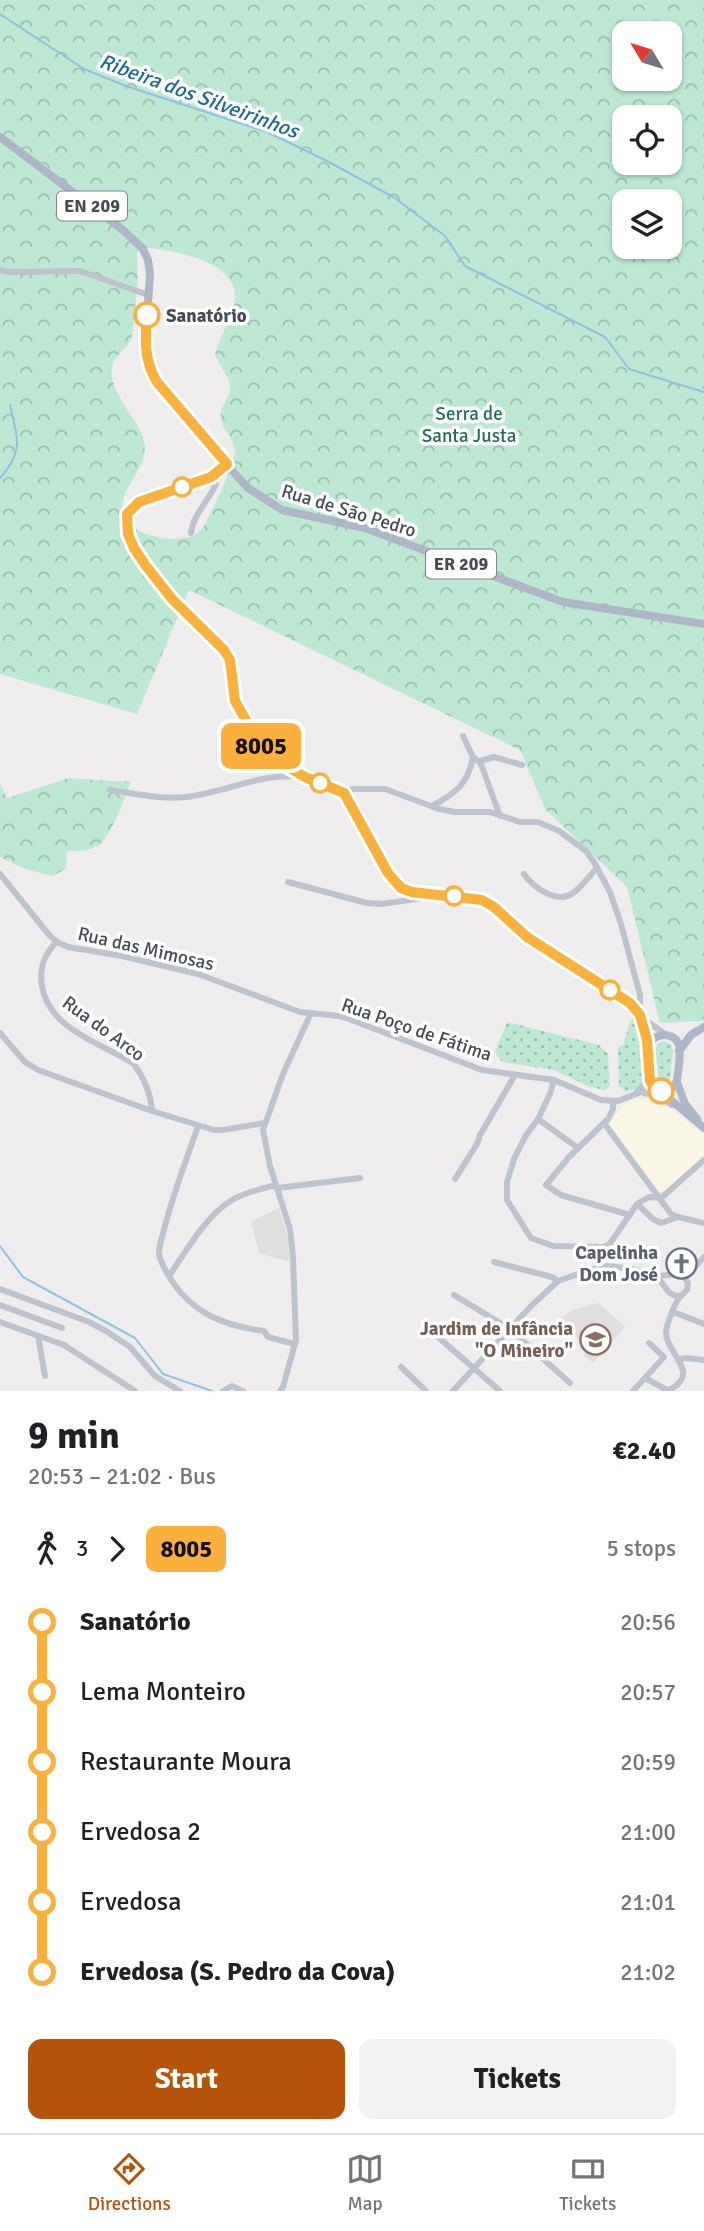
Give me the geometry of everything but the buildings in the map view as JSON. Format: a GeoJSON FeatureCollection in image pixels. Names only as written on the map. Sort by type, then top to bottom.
{"type":"FeatureCollection","features":[{"type":"Feature","properties":{"kind":"main road","name":"EN 209"},"geometry":{"type":"LineString","coordinates":[[0,137],[134,239],[148,260],[148,295]]}},
{"type":"Feature","properties":{"kind":"main road","name":"Rua de São Pedro"},"geometry":{"type":"LineString","coordinates":[[148,295],[145,347],[150,371],[248,488],[282,510],[365,528],[563,602],[704,624]]}},
{"type":"Feature","properties":{"kind":"main road"},"geometry":{"type":"LineString","coordinates":[[702,1029],[654,1038],[649,1049],[650,1081],[681,1111],[704,1127]]}},
{"type":"Feature","properties":{"kind":"main road"},"geometry":{"type":"LineString","coordinates":[[702,1029],[684,1043],[679,1051],[677,1082],[685,1104],[704,1127]]}},
{"type":"Feature","properties":{"kind":"main road"},"geometry":{"type":"LineString","coordinates":[[670,1036],[679,1051]]}},
{"type":"Feature","properties":{"kind":"main road"},"geometry":{"type":"LineString","coordinates":[[657,1089],[671,1090],[677,1082]]}},
{"type":"Feature","properties":{"kind":"street"},"geometry":{"type":"LineString","coordinates":[[0,270],[80,271],[148,295]]}},
{"type":"Feature","properties":{"kind":"street"},"geometry":{"type":"LineString","coordinates":[[229,467],[211,477],[139,502],[127,514],[128,534],[134,548],[166,592],[224,650],[230,660],[235,701],[259,743],[279,762],[305,777],[344,793],[388,873],[401,888],[412,892],[482,900],[494,907],[527,937],[630,1003],[640,1015],[670,1036]]}},
{"type":"Feature","properties":{"kind":"street"},"geometry":{"type":"LineString","coordinates":[[191,533],[192,525],[216,484],[211,477]]}},
{"type":"Feature","properties":{"kind":"street"},"geometry":{"type":"LineString","coordinates":[[463,736],[473,757],[480,761],[500,816]]}},
{"type":"Feature","properties":{"kind":"street"},"geometry":{"type":"LineString","coordinates":[[432,806],[458,790],[468,778],[473,757]]}},
{"type":"Feature","properties":{"kind":"street"},"geometry":{"type":"LineString","coordinates":[[480,761],[494,757],[522,765]]}},
{"type":"Feature","properties":{"kind":"street"},"geometry":{"type":"LineString","coordinates":[[110,790],[179,797],[232,788],[268,776],[305,777]]}},
{"type":"Feature","properties":{"kind":"street"},"geometry":{"type":"LineString","coordinates":[[468,778],[477,776],[486,780]]}},
{"type":"Feature","properties":{"kind":"street"},"geometry":{"type":"LineString","coordinates":[[344,793],[353,789],[385,789],[455,812],[490,812],[520,822],[538,822],[559,831],[586,852],[610,892],[621,924],[640,995],[640,1015],[649,1049]]}},
{"type":"Feature","properties":{"kind":"street"},"geometry":{"type":"LineString","coordinates":[[524,874],[532,885],[539,889],[566,897],[578,889],[597,868]]}},
{"type":"Feature","properties":{"kind":"street","name":"Rua das Mimosas"},"geometry":{"type":"LineString","coordinates":[[0,874],[42,928],[57,942],[68,947],[122,956],[198,974],[300,1012],[311,1013]]}},
{"type":"Feature","properties":{"kind":"street"},"geometry":{"type":"LineString","coordinates":[[288,882],[367,903],[397,903],[441,895]]}},
{"type":"Feature","properties":{"kind":"street","name":"Rua do Arco"},"geometry":{"type":"LineString","coordinates":[[57,942],[43,959],[40,971],[49,1007],[61,1021],[80,1034],[134,1065],[140,1072],[152,1111]]}},
{"type":"Feature","properties":{"kind":"street"},"geometry":{"type":"LineString","coordinates":[[280,1391],[295,1344],[293,1257],[290,1229],[263,1136],[283,1074],[311,1013]]}},
{"type":"Feature","properties":{"kind":"street","name":"Rua Poço de Fátima"},"geometry":{"type":"LineString","coordinates":[[311,1013],[339,1016],[482,1070],[554,1080],[601,1100],[613,1101]]}},
{"type":"Feature","properties":{"kind":"street"},"geometry":{"type":"LineString","coordinates":[[0,1033],[25,1062],[38,1070],[152,1111],[198,1126],[223,1130],[265,1124]]}},
{"type":"Feature","properties":{"kind":"street"},"geometry":{"type":"LineString","coordinates":[[633,1096],[642,1088],[650,1071]]}},
{"type":"Feature","properties":{"kind":"street"},"geometry":{"type":"LineString","coordinates":[[455,1179],[514,1075]]}},
{"type":"Feature","properties":{"kind":"street"},"geometry":{"type":"LineString","coordinates":[[554,1080],[538,1119],[513,1159],[507,1182],[507,1200],[531,1238],[541,1243],[563,1246],[609,1245],[637,1204],[649,1197],[661,1198],[704,1160]]}},
{"type":"Feature","properties":{"kind":"street"},"geometry":{"type":"LineString","coordinates":[[630,1215],[561,1195],[546,1185],[604,1123],[613,1109],[613,1101],[657,1089]]}},
{"type":"Feature","properties":{"kind":"street"},"geometry":{"type":"LineString","coordinates":[[642,1093],[655,1095],[681,1111]]}},
{"type":"Feature","properties":{"kind":"street"},"geometry":{"type":"LineString","coordinates":[[538,1119],[578,1148]]}},
{"type":"Feature","properties":{"kind":"street"},"geometry":{"type":"LineString","coordinates":[[604,1123],[671,1214],[704,1223]]}},
{"type":"Feature","properties":{"kind":"street"},"geometry":{"type":"LineString","coordinates":[[198,1126],[175,1189],[160,1245],[161,1262],[188,1302],[198,1309],[228,1324],[264,1331],[268,1337],[295,1344]]}},
{"type":"Feature","properties":{"kind":"street"},"geometry":{"type":"LineString","coordinates":[[169,1276],[198,1233],[226,1203],[277,1186],[360,1178]]}},
{"type":"Feature","properties":{"kind":"street"},"geometry":{"type":"LineString","coordinates":[[637,1204],[653,1219],[662,1223],[678,1217]]}},
{"type":"Feature","properties":{"kind":"street"},"geometry":{"type":"LineString","coordinates":[[685,1278],[704,1257]]}},
{"type":"Feature","properties":{"kind":"street"},"geometry":{"type":"LineString","coordinates":[[494,1262],[552,1277],[558,1281]]}},
{"type":"Feature","properties":{"kind":"street"},"geometry":{"type":"LineString","coordinates":[[453,1391],[548,1288],[558,1281],[608,1266],[651,1275],[663,1282],[673,1296],[680,1296]]}},
{"type":"Feature","properties":{"kind":"street"},"geometry":{"type":"LineString","coordinates":[[645,1378],[668,1391],[678,1389],[684,1375],[684,1367],[667,1338],[666,1329],[680,1296],[687,1290],[688,1283],[679,1274],[651,1275]]}},
{"type":"Feature","properties":{"kind":"street"},"geometry":{"type":"LineString","coordinates":[[666,1287],[667,1279],[672,1275]]}},
{"type":"Feature","properties":{"kind":"street"},"geometry":{"type":"LineString","coordinates":[[0,1289],[89,1322],[106,1331],[130,1347],[156,1376],[180,1391]]}},
{"type":"Feature","properties":{"kind":"street"},"geometry":{"type":"LineString","coordinates":[[454,1296],[510,1329],[570,1383]]}},
{"type":"Feature","properties":{"kind":"street"},"geometry":{"type":"LineString","coordinates":[[0,1305],[62,1328]]}},
{"type":"Feature","properties":{"kind":"street"},"geometry":{"type":"LineString","coordinates":[[673,1312],[704,1324]]}},
{"type":"Feature","properties":{"kind":"street"},"geometry":{"type":"LineString","coordinates":[[0,1322],[65,1346],[135,1391]]}},
{"type":"Feature","properties":{"kind":"street"},"geometry":{"type":"LineString","coordinates":[[433,1332],[500,1391]]}},
{"type":"Feature","properties":{"kind":"street"},"geometry":{"type":"LineString","coordinates":[[38,1336],[45,1376]]}},
{"type":"Feature","properties":{"kind":"street"},"geometry":{"type":"LineString","coordinates":[[633,1391],[664,1357],[649,1343]]}},
{"type":"Feature","properties":{"kind":"street"},"geometry":{"type":"LineString","coordinates":[[680,1359],[704,1360]]}},
{"type":"Feature","properties":{"kind":"street"},"geometry":{"type":"LineString","coordinates":[[401,1367],[426,1391]]}},
{"type":"Feature","properties":{"kind":"street"},"geometry":{"type":"LineString","coordinates":[[645,1378],[652,1384],[651,1391]]}},
{"type":"Feature","properties":{"kind":"street"},"geometry":{"type":"LineString","coordinates":[[223,1391],[232,1386],[243,1391]]}},
{"type":"Feature","properties":{"kind":"shaded area"},"geometry":{"type":"Polygon","coordinates":[[[650,1098],[674,1111],[704,1135],[704,1153],[698,1161],[669,1188],[660,1192],[609,1124],[622,1106],[635,1099],[650,1098]]]}},
{"type":"Feature","properties":{"kind":"shaded area"},"geometry":{"type":"Polygon","coordinates":[[[279,1208],[287,1235],[290,1262],[259,1253],[251,1222],[279,1208]]]}},
{"type":"Feature","properties":{"kind":"shaded area","name":"Jardim de Infância \"O Mineiro\""},"geometry":{"type":"Polygon","coordinates":[[[599,1303],[625,1327],[593,1363],[585,1356],[584,1350],[587,1347],[568,1330],[558,1331],[552,1325],[574,1309],[599,1303]]]}},
{"type":"Feature","properties":{"kind":"green space","name":"Serra de Santa Justa"},"geometry":{"type":"Polygon","coordinates":[[[0,0],[704,0],[704,1021],[660,1023],[627,887],[545,809],[520,750],[189,590],[137,714],[0,674],[0,0]],[[149,248],[137,252],[138,281],[132,337],[115,359],[112,373],[118,393],[141,432],[145,451],[139,469],[125,494],[123,511],[135,528],[145,533],[169,539],[181,538],[192,536],[204,526],[234,459],[234,448],[220,415],[230,385],[215,355],[232,311],[234,290],[229,278],[206,262],[175,252],[149,248]]]}},
{"type":"Feature","properties":{"kind":"green space"},"geometry":{"type":"Polygon","coordinates":[[[69,778],[131,781],[104,841],[88,850],[67,851],[66,869],[52,876],[25,869],[0,857],[0,784],[7,798],[69,778]]]}},
{"type":"Feature","properties":{"kind":"green space"},"geometry":{"type":"Polygon","coordinates":[[[631,1019],[637,1019],[641,1040],[643,1083],[637,1089],[626,1091],[619,1086],[618,1047],[623,1045],[631,1019]]]}},
{"type":"Feature","properties":{"kind":"green space"},"geometry":{"type":"Polygon","coordinates":[[[507,1022],[599,1045],[608,1054],[610,1086],[605,1090],[590,1087],[554,1070],[502,1062],[495,1052],[507,1022]]]}},
{"type":"Feature","properties":{"kind":"green space"},"geometry":{"type":"Polygon","coordinates":[[[665,1041],[673,1050],[670,1080],[668,1084],[662,1085],[657,1076],[655,1059],[658,1043],[665,1041]]]}},
{"type":"Feature","properties":{"kind":"waterway","name":"Ribeira dos Silveirinhos"},"geometry":{"type":"LineString","coordinates":[[0,14],[84,69],[126,86],[267,132],[327,161],[395,198],[445,236],[465,266],[605,337],[629,369],[704,392]]}},
{"type":"Feature","properties":{"kind":"waterway"},"geometry":{"type":"LineString","coordinates":[[0,478],[16,451],[17,435],[10,405]]}},
{"type":"Feature","properties":{"kind":"waterway"},"geometry":{"type":"LineString","coordinates":[[0,1246],[23,1277],[135,1338],[163,1374],[212,1391]]}},
{"type":"Feature","properties":{"kind":"bus line","name":"8005"},"geometry":{"type":"LineString","coordinates":[[147,315],[145,347],[150,371],[227,464],[211,477],[139,502],[127,514],[128,534],[134,548],[172,599],[224,650],[233,671],[232,694],[259,743],[279,762],[305,777],[344,793],[388,873],[401,888],[412,892],[482,900],[494,907],[527,937],[630,1003],[640,1015],[647,1040],[650,1081],[661,1091]]}},
{"type":"Feature","properties":{"kind":"place","name":"Sanatório"},"geometry":{"type":"Point","coordinates":[147,315]}},
{"type":"Feature","properties":{"kind":"place","name":"Capelinha Dom José"},"geometry":{"type":"Point","coordinates":[681,1263]}},
{"type":"Feature","properties":{"kind":"place","name":"Jardim de Infância \"O Mineiro\""},"geometry":{"type":"Point","coordinates":[596,1339]}}]}
